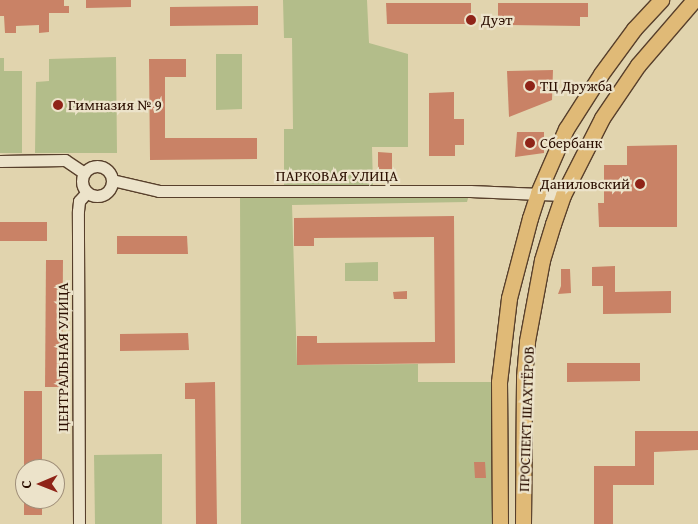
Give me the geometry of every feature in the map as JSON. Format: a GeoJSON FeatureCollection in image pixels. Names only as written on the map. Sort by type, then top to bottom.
{"type":"FeatureCollection","features":[{"type":"Feature","properties":{"kind":"main road","name":"ПРОСПЕКТ ШАХТЁРОВ"},"geometry":{"type":"LineString","coordinates":[[500,524],[501,371],[509,298],[518,257],[538,193],[566,129],[601,74],[634,29],[661,0]]}},
{"type":"Feature","properties":{"kind":"main road","name":"ПРОСПЕКТ ШАХТЁРОВ"},"geometry":{"type":"LineString","coordinates":[[523,524],[524,386],[527,341],[542,260],[563,195],[602,118],[638,65],[694,0]]}},
{"type":"Feature","properties":{"kind":"street"},"geometry":{"type":"LineString","coordinates":[[0,161],[65,160],[84,173]]}},
{"type":"Feature","properties":{"kind":"street"},"geometry":{"type":"LineString","coordinates":[[98,166],[108,171],[112,180],[109,189],[103,194],[94,195],[87,192],[82,183],[87,169],[98,166]]}},
{"type":"Feature","properties":{"kind":"street","name":"ПАРКОВАЯ УЛИЦА"},"geometry":{"type":"LineString","coordinates":[[112,180],[159,191],[470,191],[563,195]]}},
{"type":"Feature","properties":{"kind":"street","name":"ЦЕНТРАЛЬНАЯ УЛИЦА"},"geometry":{"type":"LineString","coordinates":[[79,524],[78,211],[79,201],[87,192]]}},
{"type":"Feature","properties":{"kind":"green space"},"geometry":{"type":"Polygon","coordinates":[[[283,0],[367,0],[369,43],[408,54],[408,147],[372,147],[373,186],[284,186],[284,129],[293,129],[292,38],[284,38],[283,0]]]}},
{"type":"Feature","properties":{"kind":"green space"},"geometry":{"type":"Polygon","coordinates":[[[216,54],[242,54],[242,109],[216,110],[216,54]]]}},
{"type":"Feature","properties":{"kind":"green space"},"geometry":{"type":"Polygon","coordinates":[[[116,57],[117,153],[35,153],[36,82],[49,81],[49,59],[116,57]]]}},
{"type":"Feature","properties":{"kind":"green space"},"geometry":{"type":"Polygon","coordinates":[[[0,58],[4,58],[4,71],[22,71],[22,153],[0,153],[0,58]]]}},
{"type":"Feature","properties":{"kind":"green space"},"geometry":{"type":"Polygon","coordinates":[[[240,191],[470,191],[467,202],[292,205],[297,365],[418,364],[418,382],[499,382],[500,524],[241,524],[240,191]]]}},
{"type":"Feature","properties":{"kind":"green space"},"geometry":{"type":"Polygon","coordinates":[[[378,262],[378,281],[345,281],[345,263],[378,262]]]}},
{"type":"Feature","properties":{"kind":"green space"},"geometry":{"type":"Polygon","coordinates":[[[162,454],[162,524],[95,524],[94,455],[162,454]]]}},
{"type":"Feature","properties":{"kind":"building"},"geometry":{"type":"Polygon","coordinates":[[[0,0],[64,0],[64,6],[69,6],[69,13],[49,13],[49,32],[39,33],[39,25],[16,26],[16,33],[5,33],[4,16],[0,16],[0,0]]]}},
{"type":"Feature","properties":{"kind":"building"},"geometry":{"type":"Polygon","coordinates":[[[86,0],[131,0],[131,7],[86,8],[86,0]]]}},
{"type":"Feature","properties":{"kind":"building"},"geometry":{"type":"Polygon","coordinates":[[[386,3],[471,3],[471,24],[387,24],[386,3]]]}},
{"type":"Feature","properties":{"kind":"building"},"geometry":{"type":"Polygon","coordinates":[[[498,3],[588,3],[588,17],[580,17],[580,26],[503,25],[503,20],[498,20],[498,3]]]}},
{"type":"Feature","properties":{"kind":"building"},"geometry":{"type":"Polygon","coordinates":[[[258,6],[258,25],[170,26],[170,7],[258,6]]]}},
{"type":"Feature","properties":{"kind":"building"},"geometry":{"type":"Polygon","coordinates":[[[149,59],[186,59],[186,77],[165,77],[165,138],[257,138],[257,159],[150,160],[149,59]]]}},
{"type":"Feature","properties":{"kind":"building","name":"ТЦ Дружба"},"geometry":{"type":"Polygon","coordinates":[[[553,70],[552,100],[509,117],[507,71],[553,70]]]}},
{"type":"Feature","properties":{"kind":"building"},"geometry":{"type":"Polygon","coordinates":[[[454,92],[454,119],[464,119],[464,145],[455,145],[455,156],[429,156],[429,93],[454,92]]]}},
{"type":"Feature","properties":{"kind":"building","name":"Сбербанк"},"geometry":{"type":"Polygon","coordinates":[[[517,132],[544,132],[544,153],[515,157],[517,132]]]}},
{"type":"Feature","properties":{"kind":"building","name":"Даниловский"},"geometry":{"type":"Polygon","coordinates":[[[677,145],[677,227],[599,227],[598,203],[604,203],[604,165],[627,165],[627,146],[677,145]]]}},
{"type":"Feature","properties":{"kind":"building"},"geometry":{"type":"Polygon","coordinates":[[[378,152],[392,153],[392,169],[378,169],[378,152]]]}},
{"type":"Feature","properties":{"kind":"building"},"geometry":{"type":"Polygon","coordinates":[[[454,216],[455,363],[297,365],[297,336],[317,336],[317,343],[435,342],[434,237],[314,238],[314,246],[294,246],[294,218],[454,216]]]}},
{"type":"Feature","properties":{"kind":"building"},"geometry":{"type":"Polygon","coordinates":[[[0,222],[47,222],[47,241],[0,241],[0,222]]]}},
{"type":"Feature","properties":{"kind":"building"},"geometry":{"type":"Polygon","coordinates":[[[117,236],[187,236],[188,254],[117,254],[117,236]]]}},
{"type":"Feature","properties":{"kind":"building"},"geometry":{"type":"Polygon","coordinates":[[[46,260],[63,260],[62,387],[45,387],[46,260]]]}},
{"type":"Feature","properties":{"kind":"building"},"geometry":{"type":"Polygon","coordinates":[[[615,266],[615,292],[671,291],[671,313],[603,314],[603,286],[592,286],[592,267],[615,266]]]}},
{"type":"Feature","properties":{"kind":"building"},"geometry":{"type":"Polygon","coordinates":[[[561,269],[570,269],[571,293],[558,294],[561,286],[561,269]]]}},
{"type":"Feature","properties":{"kind":"building"},"geometry":{"type":"Polygon","coordinates":[[[407,291],[407,299],[394,299],[393,292],[407,291]]]}},
{"type":"Feature","properties":{"kind":"building"},"geometry":{"type":"Polygon","coordinates":[[[188,333],[189,350],[120,351],[120,334],[188,333]]]}},
{"type":"Feature","properties":{"kind":"building"},"geometry":{"type":"Polygon","coordinates":[[[567,363],[640,363],[640,381],[567,382],[567,363]]]}},
{"type":"Feature","properties":{"kind":"building"},"geometry":{"type":"Polygon","coordinates":[[[215,382],[217,524],[196,524],[195,399],[185,399],[185,383],[215,382]]]}},
{"type":"Feature","properties":{"kind":"building"},"geometry":{"type":"Polygon","coordinates":[[[24,391],[42,391],[42,459],[24,459],[24,391]]]}},
{"type":"Feature","properties":{"kind":"building"},"geometry":{"type":"Polygon","coordinates":[[[635,431],[698,431],[698,450],[654,452],[654,485],[613,485],[613,524],[594,524],[594,466],[635,466],[635,431]]]}},
{"type":"Feature","properties":{"kind":"building"},"geometry":{"type":"Polygon","coordinates":[[[474,462],[485,462],[486,478],[475,478],[474,462]]]}},
{"type":"Feature","properties":{"kind":"building"},"geometry":{"type":"Polygon","coordinates":[[[24,509],[42,509],[42,515],[24,515],[24,509]]]}},
{"type":"Feature","properties":{"kind":"place","name":"Дуэт"},"geometry":{"type":"Point","coordinates":[471,20]}},
{"type":"Feature","properties":{"kind":"place","name":"ТЦ Дружба"},"geometry":{"type":"Point","coordinates":[530,86]}},
{"type":"Feature","properties":{"kind":"place","name":"Гимназия № 9"},"geometry":{"type":"Point","coordinates":[58,105]}},
{"type":"Feature","properties":{"kind":"place","name":"Сбербанк"},"geometry":{"type":"Point","coordinates":[530,143]}},
{"type":"Feature","properties":{"kind":"place","name":"Даниловский"},"geometry":{"type":"Point","coordinates":[640,184]}}]}
